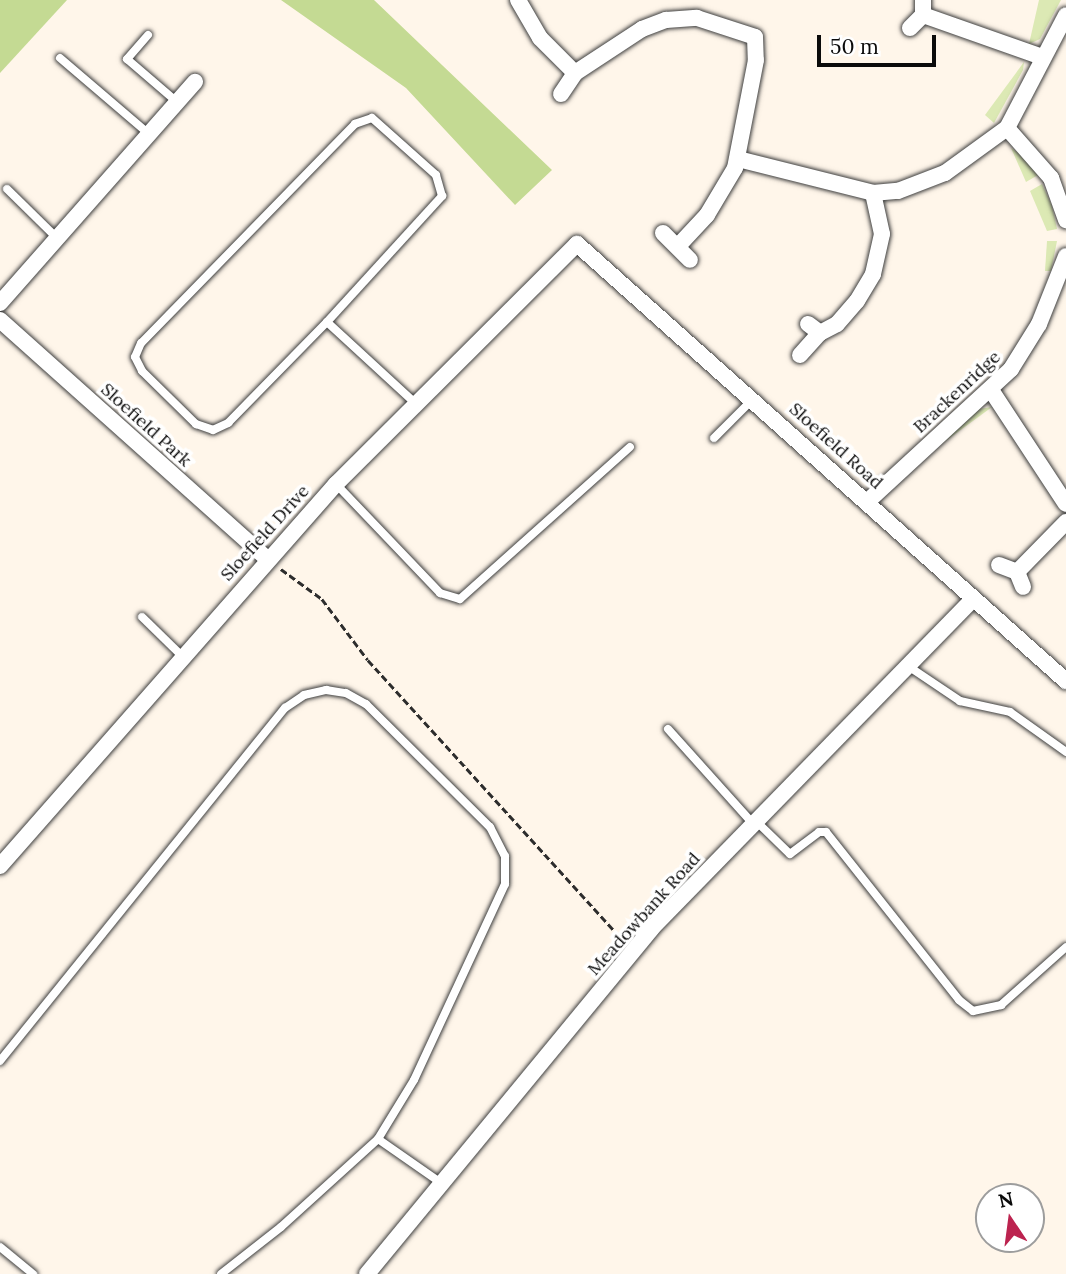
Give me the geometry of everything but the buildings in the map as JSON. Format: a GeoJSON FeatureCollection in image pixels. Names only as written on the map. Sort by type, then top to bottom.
{"type":"FeatureCollection","features":[{"type":"Feature","properties":{"kind":"street"},"geometry":{"type":"LineString","coordinates":[[518,0],[540,38],[575,73]]}},
{"type":"Feature","properties":{"kind":"street"},"geometry":{"type":"LineString","coordinates":[[678,0],[680,17]]}},
{"type":"Feature","properties":{"kind":"street"},"geometry":{"type":"LineString","coordinates":[[910,27],[923,7],[959,31],[1042,57]]}},
{"type":"Feature","properties":{"kind":"street"},"geometry":{"type":"LineString","coordinates":[[561,94],[575,73],[642,29],[680,17],[737,28],[755,37],[755,60],[738,159],[720,197],[679,245]]}},
{"type":"Feature","properties":{"kind":"street"},"geometry":{"type":"LineString","coordinates":[[738,159],[873,192],[898,191],[945,173],[1007,128],[1042,57],[1064,26]]}},
{"type":"Feature","properties":{"kind":"street"},"geometry":{"type":"LineString","coordinates":[[0,303],[195,82]]}},
{"type":"Feature","properties":{"kind":"street"},"geometry":{"type":"LineString","coordinates":[[1007,128],[1051,178],[1066,220]]}},
{"type":"Feature","properties":{"kind":"street"},"geometry":{"type":"LineString","coordinates":[[800,355],[814,328],[836,324],[857,301],[873,274],[882,234],[873,192]]}},
{"type":"Feature","properties":{"kind":"street"},"geometry":{"type":"LineString","coordinates":[[663,233],[679,245],[690,260]]}},
{"type":"Feature","properties":{"kind":"street","name":"Sloefield Road"},"geometry":{"type":"LineString","coordinates":[[577,244],[868,501],[972,600],[1066,681]]}},
{"type":"Feature","properties":{"kind":"street","name":"Sloefield Drive"},"geometry":{"type":"LineString","coordinates":[[0,866],[267,559],[336,484],[577,244]]}},
{"type":"Feature","properties":{"kind":"street","name":"Brackenridge"},"geometry":{"type":"LineString","coordinates":[[868,501],[992,390],[1028,346],[1066,256]]}},
{"type":"Feature","properties":{"kind":"street","name":"Sloefield Park"},"geometry":{"type":"LineString","coordinates":[[0,320],[267,559]]}},
{"type":"Feature","properties":{"kind":"street"},"geometry":{"type":"LineString","coordinates":[[992,390],[1066,504]]}},
{"type":"Feature","properties":{"kind":"street"},"geometry":{"type":"LineString","coordinates":[[999,565],[1020,580],[1066,522]]}},
{"type":"Feature","properties":{"kind":"street","name":"Meadowbank Road"},"geometry":{"type":"LineString","coordinates":[[367,1274],[633,951],[972,600]]}},
{"type":"Feature","properties":{"kind":"lane"},"geometry":{"type":"LineString","coordinates":[[148,35],[127,59],[177,102]]}},
{"type":"Feature","properties":{"kind":"lane"},"geometry":{"type":"LineString","coordinates":[[60,58],[149,134]]}},
{"type":"Feature","properties":{"kind":"lane"},"geometry":{"type":"LineString","coordinates":[[372,118],[436,175],[442,196],[327,322],[228,423],[213,430],[196,424],[142,371],[135,357],[141,343],[355,124],[372,118]]}},
{"type":"Feature","properties":{"kind":"lane"},"geometry":{"type":"LineString","coordinates":[[7,189],[57,237]]}},
{"type":"Feature","properties":{"kind":"lane"},"geometry":{"type":"LineString","coordinates":[[327,322],[415,403]]}},
{"type":"Feature","properties":{"kind":"lane"},"geometry":{"type":"LineString","coordinates":[[714,438],[753,399]]}},
{"type":"Feature","properties":{"kind":"lane"},"geometry":{"type":"LineString","coordinates":[[336,484],[440,593],[460,600],[630,447]]}},
{"type":"Feature","properties":{"kind":"lane"},"geometry":{"type":"LineString","coordinates":[[142,617],[182,656]]}},
{"type":"Feature","properties":{"kind":"lane"},"geometry":{"type":"LineString","coordinates":[[908,666],[960,701],[1010,712],[1066,752]]}},
{"type":"Feature","properties":{"kind":"lane"},"geometry":{"type":"LineString","coordinates":[[0,1061],[285,708],[312,692],[339,692],[366,705],[497,837],[507,863],[500,898],[414,1080],[378,1139],[291,1219],[221,1274]]}},
{"type":"Feature","properties":{"kind":"lane"},"geometry":{"type":"LineString","coordinates":[[668,729],[755,823],[790,854],[826,832],[959,1000],[973,1011],[1001,1005],[1066,947]]}},
{"type":"Feature","properties":{"kind":"lane"},"geometry":{"type":"LineString","coordinates":[[378,1139],[441,1183]]}},
{"type":"Feature","properties":{"kind":"lane"},"geometry":{"type":"LineString","coordinates":[[0,1247],[33,1274]]}},
{"type":"Feature","properties":{"kind":"path"},"geometry":{"type":"LineString","coordinates":[[267,559],[322,599],[368,660],[633,951]]}},
{"type":"Feature","properties":{"kind":"green space"},"geometry":{"type":"Polygon","coordinates":[[[0,0],[67,0],[0,73],[0,0]]]}},
{"type":"Feature","properties":{"kind":"green space"},"geometry":{"type":"Polygon","coordinates":[[[281,0],[374,0],[552,170],[515,205],[406,88],[281,0]]]}},
{"type":"Feature","properties":{"kind":"green space"},"geometry":{"type":"Polygon","coordinates":[[[1039,0],[1061,0],[1040,39],[1029,44],[1039,0]]]}},
{"type":"Feature","properties":{"kind":"green space"},"geometry":{"type":"Polygon","coordinates":[[[1024,62],[1023,70],[994,123],[985,115],[1024,62]]]}},
{"type":"Feature","properties":{"kind":"green space"},"geometry":{"type":"Polygon","coordinates":[[[1011,148],[1019,153],[1038,175],[1026,182],[1011,148]]]}},
{"type":"Feature","properties":{"kind":"green space"},"geometry":{"type":"Polygon","coordinates":[[[1042,184],[1052,206],[1057,229],[1047,231],[1030,191],[1042,184]]]}},
{"type":"Feature","properties":{"kind":"green space"},"geometry":{"type":"Polygon","coordinates":[[[1047,241],[1057,241],[1051,271],[1045,271],[1047,241]]]}},
{"type":"Feature","properties":{"kind":"green space"},"geometry":{"type":"Polygon","coordinates":[[[992,407],[932,451],[979,409],[992,407]]]}}]}
